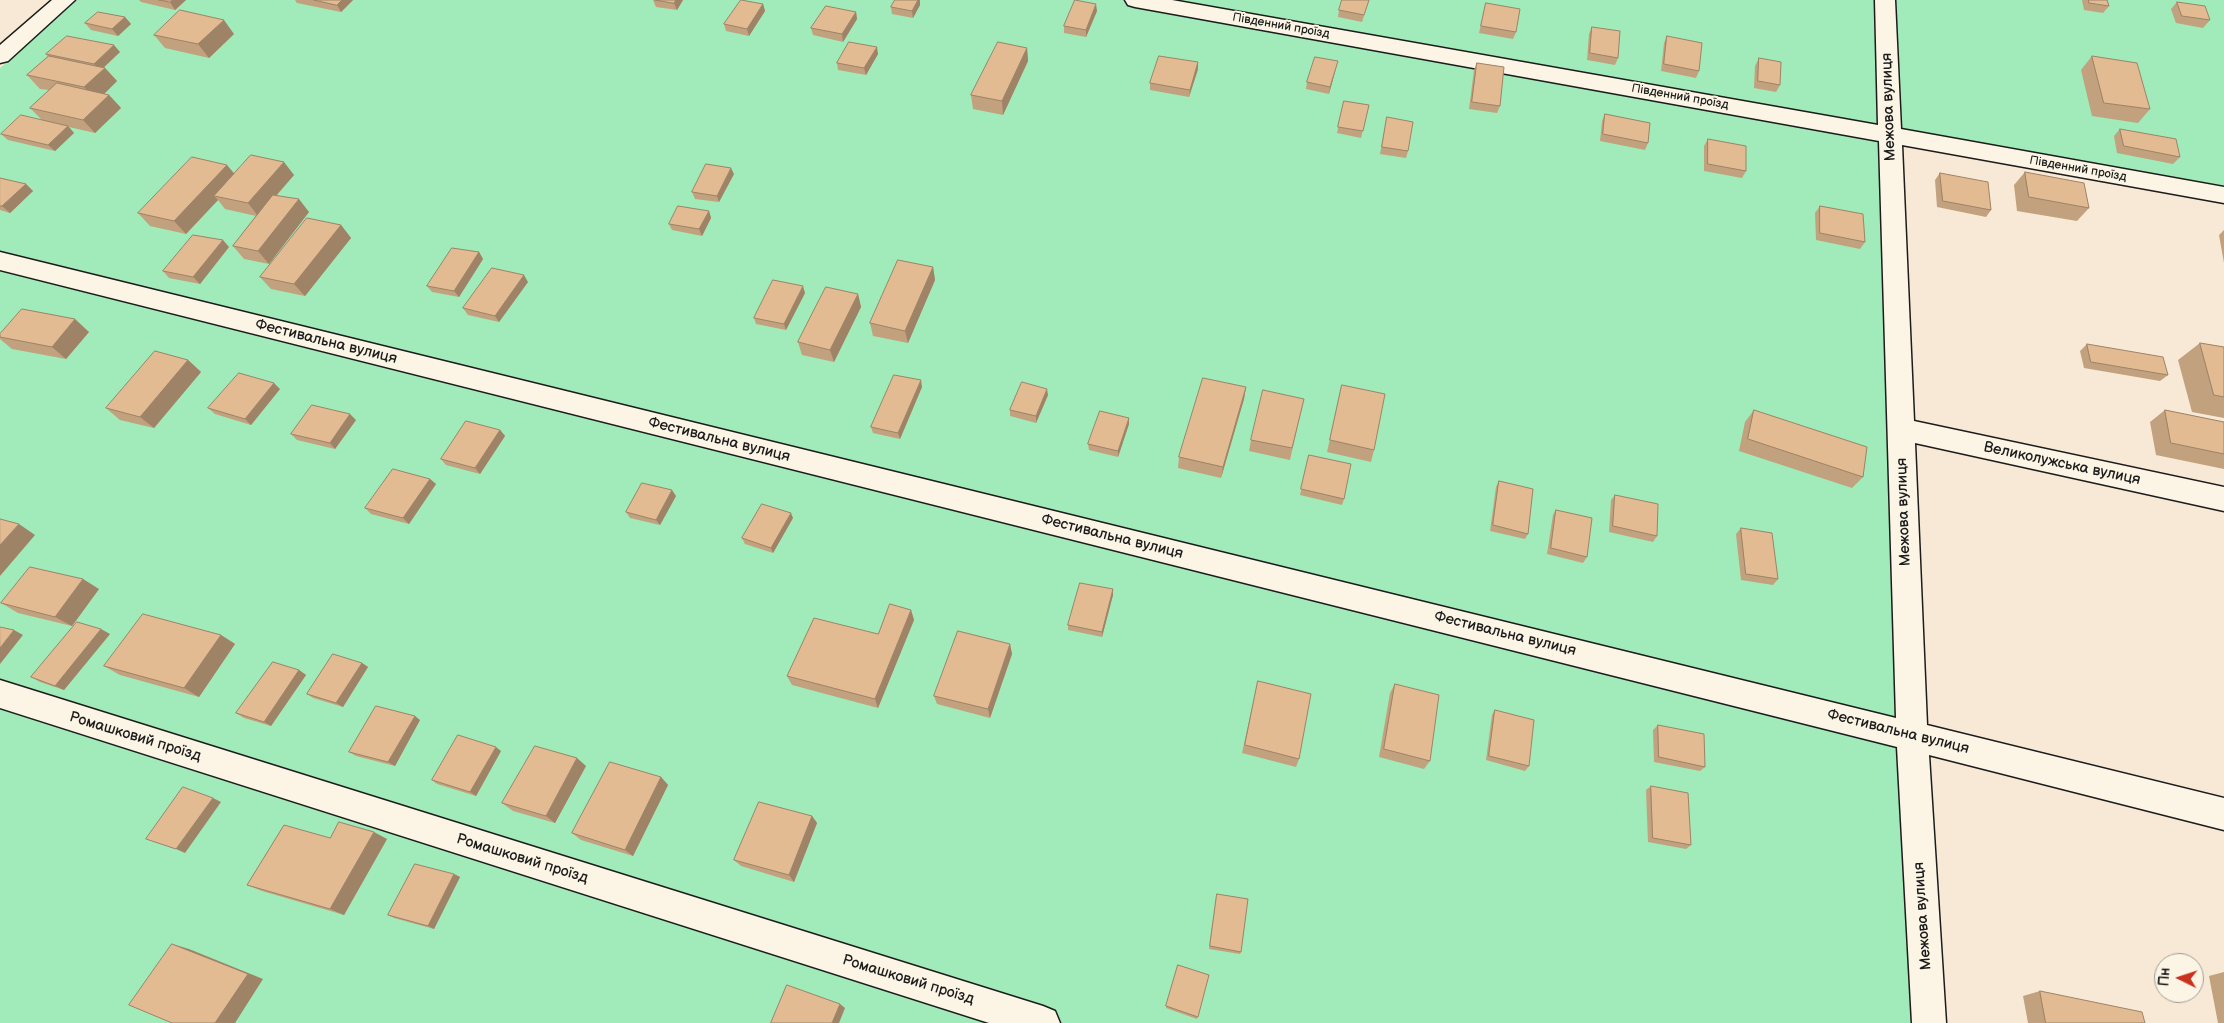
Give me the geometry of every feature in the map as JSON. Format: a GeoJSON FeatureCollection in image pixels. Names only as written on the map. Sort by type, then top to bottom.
{"type":"FeatureCollection","features":[{"type":"Feature","properties":{"kind":"street"},"geometry":{"type":"LineString","coordinates":[[0,56],[65,0]]}},
{"type":"Feature","properties":{"kind":"street","name":"Південний проїзд"},"geometry":{"type":"LineString","coordinates":[[1135,0],[2224,195]]}},
{"type":"Feature","properties":{"kind":"street","name":"Межова вулиця"},"geometry":{"type":"LineString","coordinates":[[1885,0],[1912,735],[1929,1023]]}},
{"type":"Feature","properties":{"kind":"street","name":"Фестивальна вулиця"},"geometry":{"type":"LineString","coordinates":[[0,261],[2224,814]]}},
{"type":"Feature","properties":{"kind":"street","name":"Великолужська вулиця"},"geometry":{"type":"LineString","coordinates":[[1900,429],[2224,499]]}},
{"type":"Feature","properties":{"kind":"street","name":"Ромашковий проїзд"},"geometry":{"type":"LineString","coordinates":[[0,694],[1043,1023]]}},
{"type":"Feature","properties":{"kind":"green space"},"geometry":{"type":"Polygon","coordinates":[[[77,0],[2224,0],[2224,195],[1891,135],[1929,1023],[0,1023],[0,68],[77,0]]]}},
{"type":"Feature","properties":{"kind":"building"},"geometry":{"type":"Polygon","coordinates":[[[314,0],[342,0],[337,5],[314,0]]]}},
{"type":"Feature","properties":{"kind":"building"},"geometry":{"type":"Polygon","coordinates":[[[655,0],[676,0],[674,3],[655,0]]]}},
{"type":"Feature","properties":{"kind":"building"},"geometry":{"type":"Polygon","coordinates":[[[741,0],[763,4],[747,29],[724,24],[741,0]]]}},
{"type":"Feature","properties":{"kind":"building"},"geometry":{"type":"Polygon","coordinates":[[[895,0],[918,0],[912,11],[891,7],[895,0]]]}},
{"type":"Feature","properties":{"kind":"building"},"geometry":{"type":"Polygon","coordinates":[[[1075,0],[1096,4],[1086,30],[1064,26],[1075,0]]]}},
{"type":"Feature","properties":{"kind":"building"},"geometry":{"type":"Polygon","coordinates":[[[1342,0],[1369,0],[1364,15],[1339,10],[1342,0]]]}},
{"type":"Feature","properties":{"kind":"building"},"geometry":{"type":"Polygon","coordinates":[[[2089,0],[2107,0],[2109,6],[2089,3],[2089,0]]]}},
{"type":"Feature","properties":{"kind":"building"},"geometry":{"type":"Polygon","coordinates":[[[2177,2],[2205,6],[2210,20],[2182,16],[2177,2]]]}},
{"type":"Feature","properties":{"kind":"building"},"geometry":{"type":"Polygon","coordinates":[[[1486,3],[1520,9],[1516,32],[1481,26],[1486,3]]]}},
{"type":"Feature","properties":{"kind":"building"},"geometry":{"type":"Polygon","coordinates":[[[826,6],[856,12],[842,34],[811,28],[826,6]]]}},
{"type":"Feature","properties":{"kind":"building"},"geometry":{"type":"Polygon","coordinates":[[[180,10],[224,20],[198,44],[154,35],[180,10]]]}},
{"type":"Feature","properties":{"kind":"building"},"geometry":{"type":"Polygon","coordinates":[[[98,12],[125,17],[112,29],[85,23],[98,12]]]}},
{"type":"Feature","properties":{"kind":"building"},"geometry":{"type":"Polygon","coordinates":[[[1592,27],[1620,31],[1618,58],[1590,53],[1592,27]]]}},
{"type":"Feature","properties":{"kind":"building"},"geometry":{"type":"Polygon","coordinates":[[[67,36],[114,45],[94,64],[46,54],[67,36]]]}},
{"type":"Feature","properties":{"kind":"building"},"geometry":{"type":"Polygon","coordinates":[[[1667,36],[1702,43],[1699,71],[1664,64],[1667,36]]]}},
{"type":"Feature","properties":{"kind":"building"},"geometry":{"type":"Polygon","coordinates":[[[849,42],[877,47],[864,68],[837,63],[849,42]]]}},
{"type":"Feature","properties":{"kind":"building"},"geometry":{"type":"Polygon","coordinates":[[[998,42],[1027,48],[1002,101],[971,95],[998,42]]]}},
{"type":"Feature","properties":{"kind":"building"},"geometry":{"type":"Polygon","coordinates":[[[49,56],[105,68],[84,87],[27,75],[49,56]]]}},
{"type":"Feature","properties":{"kind":"building"},"geometry":{"type":"Polygon","coordinates":[[[1159,56],[1198,62],[1190,90],[1150,83],[1159,56]]]}},
{"type":"Feature","properties":{"kind":"building"},"geometry":{"type":"Polygon","coordinates":[[[2092,56],[2137,63],[2150,109],[2104,103],[2092,56]]]}},
{"type":"Feature","properties":{"kind":"building"},"geometry":{"type":"Polygon","coordinates":[[[1315,57],[1338,61],[1330,87],[1307,82],[1315,57]]]}},
{"type":"Feature","properties":{"kind":"building"},"geometry":{"type":"Polygon","coordinates":[[[1759,58],[1781,62],[1780,85],[1758,81],[1759,58]]]}},
{"type":"Feature","properties":{"kind":"building"},"geometry":{"type":"Polygon","coordinates":[[[1477,63],[1504,67],[1500,106],[1472,102],[1477,63]]]}},
{"type":"Feature","properties":{"kind":"building"},"geometry":{"type":"Polygon","coordinates":[[[57,83],[109,95],[83,120],[30,108],[57,83]]]}},
{"type":"Feature","properties":{"kind":"building"},"geometry":{"type":"Polygon","coordinates":[[[1344,101],[1369,105],[1363,131],[1338,127],[1344,101]]]}},
{"type":"Feature","properties":{"kind":"building"},"geometry":{"type":"Polygon","coordinates":[[[1605,114],[1650,123],[1648,143],[1603,134],[1605,114]]]}},
{"type":"Feature","properties":{"kind":"building"},"geometry":{"type":"Polygon","coordinates":[[[21,115],[68,126],[48,145],[1,134],[21,115]]]}},
{"type":"Feature","properties":{"kind":"building"},"geometry":{"type":"Polygon","coordinates":[[[1387,117],[1413,122],[1408,151],[1382,147],[1387,117]]]}},
{"type":"Feature","properties":{"kind":"building"},"geometry":{"type":"Polygon","coordinates":[[[2120,129],[2176,139],[2180,157],[2124,146],[2120,129]]]}},
{"type":"Feature","properties":{"kind":"building"},"geometry":{"type":"Polygon","coordinates":[[[1708,139],[1746,146],[1746,171],[1708,164],[1708,139]]]}},
{"type":"Feature","properties":{"kind":"building"},"geometry":{"type":"Polygon","coordinates":[[[251,155],[284,162],[248,203],[214,196],[251,155]]]}},
{"type":"Feature","properties":{"kind":"building"},"geometry":{"type":"Polygon","coordinates":[[[192,157],[227,165],[174,221],[138,213],[192,157]]]}},
{"type":"Feature","properties":{"kind":"building"},"geometry":{"type":"Polygon","coordinates":[[[706,164],[731,168],[717,196],[692,192],[706,164]]]}},
{"type":"Feature","properties":{"kind":"building"},"geometry":{"type":"Polygon","coordinates":[[[2025,172],[2084,183],[2089,208],[2029,197],[2025,172]]]}},
{"type":"Feature","properties":{"kind":"building"},"geometry":{"type":"Polygon","coordinates":[[[1940,173],[1988,182],[1991,210],[1943,201],[1940,173]]]}},
{"type":"Feature","properties":{"kind":"building"},"geometry":{"type":"Polygon","coordinates":[[[0,178],[26,184],[2,206],[0,206],[0,178]]]}},
{"type":"Feature","properties":{"kind":"building"},"geometry":{"type":"Polygon","coordinates":[[[273,195],[299,199],[258,251],[233,246],[273,195]]]}},
{"type":"Feature","properties":{"kind":"building"},"geometry":{"type":"Polygon","coordinates":[[[678,206],[709,211],[699,229],[669,224],[678,206]]]}},
{"type":"Feature","properties":{"kind":"building"},"geometry":{"type":"Polygon","coordinates":[[[1820,206],[1863,214],[1865,242],[1820,233],[1820,206]]]}},
{"type":"Feature","properties":{"kind":"building"},"geometry":{"type":"Polygon","coordinates":[[[307,218],[341,225],[294,284],[260,277],[307,218]]]}},
{"type":"Feature","properties":{"kind":"building"},"geometry":{"type":"Polygon","coordinates":[[[193,235],[223,240],[193,277],[163,271],[193,235]]]}},
{"type":"Feature","properties":{"kind":"building"},"geometry":{"type":"Polygon","coordinates":[[[452,248],[479,252],[454,291],[427,286],[452,248]]]}},
{"type":"Feature","properties":{"kind":"building"},"geometry":{"type":"Polygon","coordinates":[[[898,260],[933,267],[905,331],[870,323],[898,260]]]}},
{"type":"Feature","properties":{"kind":"building"},"geometry":{"type":"Polygon","coordinates":[[[492,268],[524,275],[495,316],[463,308],[492,268]]]}},
{"type":"Feature","properties":{"kind":"building"},"geometry":{"type":"Polygon","coordinates":[[[773,280],[803,286],[784,324],[754,318],[773,280]]]}},
{"type":"Feature","properties":{"kind":"building"},"geometry":{"type":"Polygon","coordinates":[[[826,287],[858,294],[830,350],[798,342],[826,287]]]}},
{"type":"Feature","properties":{"kind":"building"},"geometry":{"type":"Polygon","coordinates":[[[22,309],[75,319],[52,347],[0,337],[0,334],[22,309]]]}},
{"type":"Feature","properties":{"kind":"building"},"geometry":{"type":"Polygon","coordinates":[[[2200,343],[2224,347],[2224,397],[2214,395],[2200,343]]]}},
{"type":"Feature","properties":{"kind":"building"},"geometry":{"type":"Polygon","coordinates":[[[2087,344],[2163,357],[2168,375],[2091,362],[2087,344]]]}},
{"type":"Feature","properties":{"kind":"building"},"geometry":{"type":"Polygon","coordinates":[[[155,351],[188,360],[140,417],[106,408],[155,351]]]}},
{"type":"Feature","properties":{"kind":"building"},"geometry":{"type":"Polygon","coordinates":[[[239,373],[274,383],[245,419],[208,408],[239,373]]]}},
{"type":"Feature","properties":{"kind":"building"},"geometry":{"type":"Polygon","coordinates":[[[894,375],[921,380],[898,433],[871,427],[894,375]]]}},
{"type":"Feature","properties":{"kind":"building"},"geometry":{"type":"Polygon","coordinates":[[[1203,378],[1246,387],[1223,467],[1179,457],[1203,378]]]}},
{"type":"Feature","properties":{"kind":"building"},"geometry":{"type":"Polygon","coordinates":[[[1022,382],[1047,389],[1036,416],[1010,410],[1022,382]]]}},
{"type":"Feature","properties":{"kind":"building"},"geometry":{"type":"Polygon","coordinates":[[[1342,385],[1385,394],[1374,450],[1330,440],[1342,385]]]}},
{"type":"Feature","properties":{"kind":"building"},"geometry":{"type":"Polygon","coordinates":[[[1263,390],[1304,399],[1292,448],[1251,440],[1263,390]]]}},
{"type":"Feature","properties":{"kind":"building"},"geometry":{"type":"Polygon","coordinates":[[[312,405],[350,414],[330,443],[291,434],[312,405]]]}},
{"type":"Feature","properties":{"kind":"building"},"geometry":{"type":"Polygon","coordinates":[[[1754,410],[1867,447],[1863,477],[1748,439],[1754,410]]]}},
{"type":"Feature","properties":{"kind":"building"},"geometry":{"type":"Polygon","coordinates":[[[2165,410],[2224,422],[2224,454],[2171,443],[2165,410]]]}},
{"type":"Feature","properties":{"kind":"building"},"geometry":{"type":"Polygon","coordinates":[[[1100,411],[1129,418],[1118,451],[1088,444],[1100,411]]]}},
{"type":"Feature","properties":{"kind":"building"},"geometry":{"type":"Polygon","coordinates":[[[466,421],[500,430],[475,468],[441,459],[466,421]]]}},
{"type":"Feature","properties":{"kind":"building"},"geometry":{"type":"Polygon","coordinates":[[[1309,455],[1351,464],[1344,499],[1301,489],[1309,455]]]}},
{"type":"Feature","properties":{"kind":"building"},"geometry":{"type":"Polygon","coordinates":[[[393,469],[430,479],[403,518],[365,508],[393,469]]]}},
{"type":"Feature","properties":{"kind":"building"},"geometry":{"type":"Polygon","coordinates":[[[1499,481],[1533,489],[1528,534],[1493,525],[1499,481]]]}},
{"type":"Feature","properties":{"kind":"building"},"geometry":{"type":"Polygon","coordinates":[[[642,483],[672,490],[656,520],[626,512],[642,483]]]}},
{"type":"Feature","properties":{"kind":"building"},"geometry":{"type":"Polygon","coordinates":[[[1615,495],[1658,504],[1657,536],[1613,526],[1615,495]]]}},
{"type":"Feature","properties":{"kind":"building"},"geometry":{"type":"Polygon","coordinates":[[[762,504],[791,513],[771,548],[742,538],[762,504]]]}},
{"type":"Feature","properties":{"kind":"building"},"geometry":{"type":"Polygon","coordinates":[[[1556,510],[1592,518],[1587,557],[1551,548],[1556,510]]]}},
{"type":"Feature","properties":{"kind":"building"},"geometry":{"type":"Polygon","coordinates":[[[0,519],[19,524],[0,545],[0,519]]]}},
{"type":"Feature","properties":{"kind":"building"},"geometry":{"type":"Polygon","coordinates":[[[1741,528],[1772,533],[1778,579],[1746,574],[1741,528]]]}},
{"type":"Feature","properties":{"kind":"building"},"geometry":{"type":"Polygon","coordinates":[[[30,567],[83,579],[55,617],[1,603],[30,567]]]}},
{"type":"Feature","properties":{"kind":"building"},"geometry":{"type":"Polygon","coordinates":[[[1080,583],[1113,589],[1102,632],[1068,625],[1080,583]]]}},
{"type":"Feature","properties":{"kind":"building"},"geometry":{"type":"Polygon","coordinates":[[[890,604],[911,610],[875,699],[787,676],[814,618],[878,634],[890,604]]]}},
{"type":"Feature","properties":{"kind":"building"},"geometry":{"type":"Polygon","coordinates":[[[143,614],[221,635],[184,688],[104,666],[143,614]]]}},
{"type":"Feature","properties":{"kind":"building"},"geometry":{"type":"Polygon","coordinates":[[[77,622],[101,629],[55,686],[31,677],[77,622]]]}},
{"type":"Feature","properties":{"kind":"building"},"geometry":{"type":"Polygon","coordinates":[[[0,627],[14,630],[0,648],[0,627]]]}},
{"type":"Feature","properties":{"kind":"building"},"geometry":{"type":"Polygon","coordinates":[[[958,631],[1010,644],[988,709],[934,696],[958,631]]]}},
{"type":"Feature","properties":{"kind":"building"},"geometry":{"type":"Polygon","coordinates":[[[333,654],[362,663],[336,703],[307,694],[333,654]]]}},
{"type":"Feature","properties":{"kind":"building"},"geometry":{"type":"Polygon","coordinates":[[[273,662],[299,670],[264,722],[236,713],[273,662]]]}},
{"type":"Feature","properties":{"kind":"building"},"geometry":{"type":"Polygon","coordinates":[[[1258,681],[1311,694],[1299,759],[1245,745],[1258,681]]]}},
{"type":"Feature","properties":{"kind":"building"},"geometry":{"type":"Polygon","coordinates":[[[1395,684],[1439,695],[1430,761],[1384,749],[1395,684]]]}},
{"type":"Feature","properties":{"kind":"building"},"geometry":{"type":"Polygon","coordinates":[[[376,706],[415,716],[388,762],[349,752],[376,706]]]}},
{"type":"Feature","properties":{"kind":"building"},"geometry":{"type":"Polygon","coordinates":[[[1495,710],[1534,720],[1529,766],[1489,756],[1495,710]]]}},
{"type":"Feature","properties":{"kind":"building"},"geometry":{"type":"Polygon","coordinates":[[[1658,725],[1704,734],[1705,767],[1659,757],[1658,725]]]}},
{"type":"Feature","properties":{"kind":"building"},"geometry":{"type":"Polygon","coordinates":[[[458,735],[496,747],[470,792],[432,780],[458,735]]]}},
{"type":"Feature","properties":{"kind":"building"},"geometry":{"type":"Polygon","coordinates":[[[535,746],[577,758],[546,816],[502,803],[535,746]]]}},
{"type":"Feature","properties":{"kind":"building"},"geometry":{"type":"Polygon","coordinates":[[[610,762],[661,777],[625,850],[572,833],[610,762]]]}},
{"type":"Feature","properties":{"kind":"building"},"geometry":{"type":"Polygon","coordinates":[[[1651,786],[1688,793],[1691,845],[1653,838],[1651,786]]]}},
{"type":"Feature","properties":{"kind":"building"},"geometry":{"type":"Polygon","coordinates":[[[183,787],[213,798],[176,849],[146,839],[183,787]]]}},
{"type":"Feature","properties":{"kind":"building"},"geometry":{"type":"Polygon","coordinates":[[[759,802],[812,816],[789,875],[734,860],[759,802]]]}},
{"type":"Feature","properties":{"kind":"building"},"geometry":{"type":"Polygon","coordinates":[[[339,822],[374,832],[330,909],[247,885],[284,825],[330,838],[339,822]]]}},
{"type":"Feature","properties":{"kind":"building"},"geometry":{"type":"Polygon","coordinates":[[[415,864],[454,874],[428,926],[388,915],[415,864]]]}},
{"type":"Feature","properties":{"kind":"building"},"geometry":{"type":"Polygon","coordinates":[[[1217,894],[1248,899],[1241,952],[1210,946],[1217,894]]]}},
{"type":"Feature","properties":{"kind":"building"},"geometry":{"type":"Polygon","coordinates":[[[172,944],[248,974],[215,1023],[172,1023],[129,1005],[172,944]]]}},
{"type":"Feature","properties":{"kind":"building"},"geometry":{"type":"Polygon","coordinates":[[[1178,965],[1209,975],[1198,1017],[1166,1006],[1178,965]]]}},
{"type":"Feature","properties":{"kind":"building"},"geometry":{"type":"Polygon","coordinates":[[[787,985],[840,1004],[832,1023],[771,1023],[787,985]]]}},
{"type":"Feature","properties":{"kind":"building"},"geometry":{"type":"Polygon","coordinates":[[[2040,991],[2142,1012],[2145,1023],[2046,1023],[2040,991]]]}}]}
